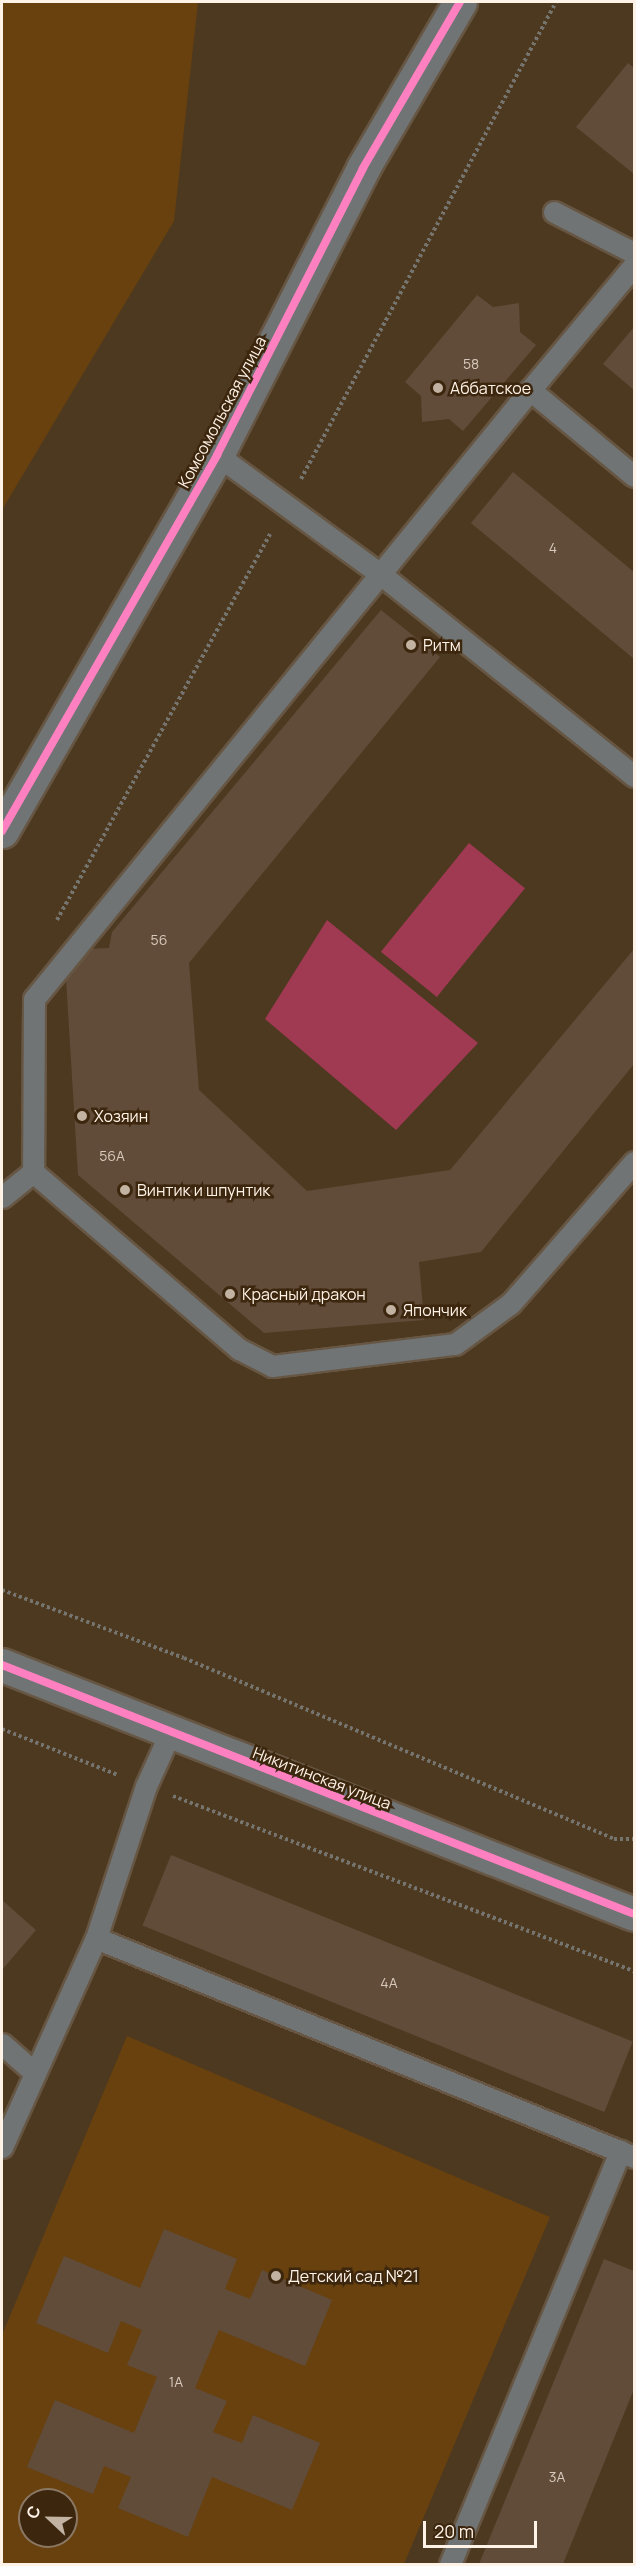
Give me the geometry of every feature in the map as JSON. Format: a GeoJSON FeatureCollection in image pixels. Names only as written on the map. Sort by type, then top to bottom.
{"type":"FeatureCollection","features":[{"type":"Feature","properties":{"kind":"street","name":"Комсомольская улица"},"geometry":{"type":"LineString","coordinates":[[2,831],[217,455],[363,168],[460,2]]}},
{"type":"Feature","properties":{"kind":"street","name":"Никитинская улица"},"geometry":{"type":"LineString","coordinates":[[2,1665],[634,1914]]}},
{"type":"Feature","properties":{"kind":"lane"},"geometry":{"type":"LineString","coordinates":[[554,212],[634,253]]}},
{"type":"Feature","properties":{"kind":"lane"},"geometry":{"type":"LineString","coordinates":[[634,264],[34,999],[33,1172],[239,1349],[272,1366],[455,1344],[511,1303],[634,1162]]}},
{"type":"Feature","properties":{"kind":"lane"},"geometry":{"type":"LineString","coordinates":[[530,390],[634,476]]}},
{"type":"Feature","properties":{"kind":"lane"},"geometry":{"type":"LineString","coordinates":[[217,455],[380,573],[634,776]]}},
{"type":"Feature","properties":{"kind":"lane"},"geometry":{"type":"LineString","coordinates":[[2,1197],[33,1172]]}},
{"type":"Feature","properties":{"kind":"lane"},"geometry":{"type":"LineString","coordinates":[[2,2146],[96,1938],[146,1786],[170,1733]]}},
{"type":"Feature","properties":{"kind":"lane"},"geometry":{"type":"LineString","coordinates":[[96,1938],[627,2154],[450,2565]]}},
{"type":"Feature","properties":{"kind":"lane"},"geometry":{"type":"LineString","coordinates":[[2,2044],[35,2073]]}},
{"type":"Feature","properties":{"kind":"path"},"geometry":{"type":"LineString","coordinates":[[2,1590],[184,1658],[614,1839],[634,1839]]}},
{"type":"Feature","properties":{"kind":"path"},"geometry":{"type":"LineString","coordinates":[[2,1729],[634,1971]]}},
{"type":"Feature","properties":{"kind":"shaded area"},"geometry":{"type":"Polygon","coordinates":[[[2,2],[198,2],[174,221],[2,510],[2,2]]]}},
{"type":"Feature","properties":{"kind":"shaded area"},"geometry":{"type":"Polygon","coordinates":[[[469,843],[525,888],[437,997],[381,952],[469,843]]]}},
{"type":"Feature","properties":{"kind":"shaded area"},"geometry":{"type":"Polygon","coordinates":[[[327,920],[478,1043],[396,1130],[265,1019],[327,920]]]}},
{"type":"Feature","properties":{"kind":"shaded area","name":"Детский сад №21"},"geometry":{"type":"Polygon","coordinates":[[[127,2036],[550,2217],[404,2564],[2,2564],[2,2335],[127,2036]]]}},
{"type":"Feature","properties":{"kind":"building"},"geometry":{"type":"Polygon","coordinates":[[[628,63],[634,68],[634,174],[576,127],[628,63]]]}},
{"type":"Feature","properties":{"kind":"building"},"geometry":{"type":"Polygon","coordinates":[[[477,295],[493,307],[519,303],[520,332],[536,345],[463,431],[449,419],[422,422],[421,396],[405,382],[477,295]]]}},
{"type":"Feature","properties":{"kind":"building"},"geometry":{"type":"Polygon","coordinates":[[[634,327],[634,390],[603,364],[634,327]]]}},
{"type":"Feature","properties":{"kind":"building"},"geometry":{"type":"Polygon","coordinates":[[[513,472],[634,572],[634,659],[471,523],[513,472]]]}},
{"type":"Feature","properties":{"kind":"building"},"geometry":{"type":"Polygon","coordinates":[[[381,610],[440,657],[189,963],[199,1090],[307,1191],[450,1170],[634,949],[634,1064],[481,1252],[419,1262],[424,1320],[264,1333],[78,1175],[66,979],[86,949],[109,948],[112,932],[381,610]]]}},
{"type":"Feature","properties":{"kind":"building"},"geometry":{"type":"Polygon","coordinates":[[[171,1855],[633,2042],[604,2112],[143,1925],[171,1855]]]}},
{"type":"Feature","properties":{"kind":"building"},"geometry":{"type":"Polygon","coordinates":[[[2,1900],[36,1930],[2,1970],[2,1900]]]}},
{"type":"Feature","properties":{"kind":"building"},"geometry":{"type":"Polygon","coordinates":[[[164,2229],[237,2259],[225,2289],[250,2299],[262,2270],[332,2300],[305,2366],[219,2330],[195,2388],[227,2401],[213,2432],[242,2443],[253,2415],[320,2443],[292,2510],[212,2477],[188,2537],[118,2508],[131,2477],[104,2466],[93,2494],[27,2467],[55,2400],[134,2433],[157,2377],[127,2365],[142,2330],[121,2321],[108,2353],[36,2323],[64,2256],[140,2288],[164,2229]]]}},
{"type":"Feature","properties":{"kind":"building"},"geometry":{"type":"Polygon","coordinates":[[[604,2259],[634,2271],[634,2389],[563,2564],[479,2564],[604,2259]]]}},
{"type":"Feature","properties":{"kind":"cycle path"},"geometry":{"type":"LineString","coordinates":[[2,831],[217,455],[363,168],[460,2]]}},
{"type":"Feature","properties":{"kind":"cycle path"},"geometry":{"type":"LineString","coordinates":[[2,1665],[634,1914]]}},
{"type":"Feature","properties":{"kind":"place","name":"Аббатское"},"geometry":{"type":"Point","coordinates":[438,388]}},
{"type":"Feature","properties":{"kind":"place","name":"Ритм"},"geometry":{"type":"Point","coordinates":[411,645]}},
{"type":"Feature","properties":{"kind":"place","name":"Хозяин"},"geometry":{"type":"Point","coordinates":[82,1116]}},
{"type":"Feature","properties":{"kind":"place","name":"Винтик и шпунтик"},"geometry":{"type":"Point","coordinates":[125,1190]}},
{"type":"Feature","properties":{"kind":"place","name":"Красный дракон"},"geometry":{"type":"Point","coordinates":[230,1294]}},
{"type":"Feature","properties":{"kind":"place","name":"Япончик"},"geometry":{"type":"Point","coordinates":[391,1310]}},
{"type":"Feature","properties":{"kind":"place","name":"Детский сад №21"},"geometry":{"type":"Point","coordinates":[276,2276]}}]}
